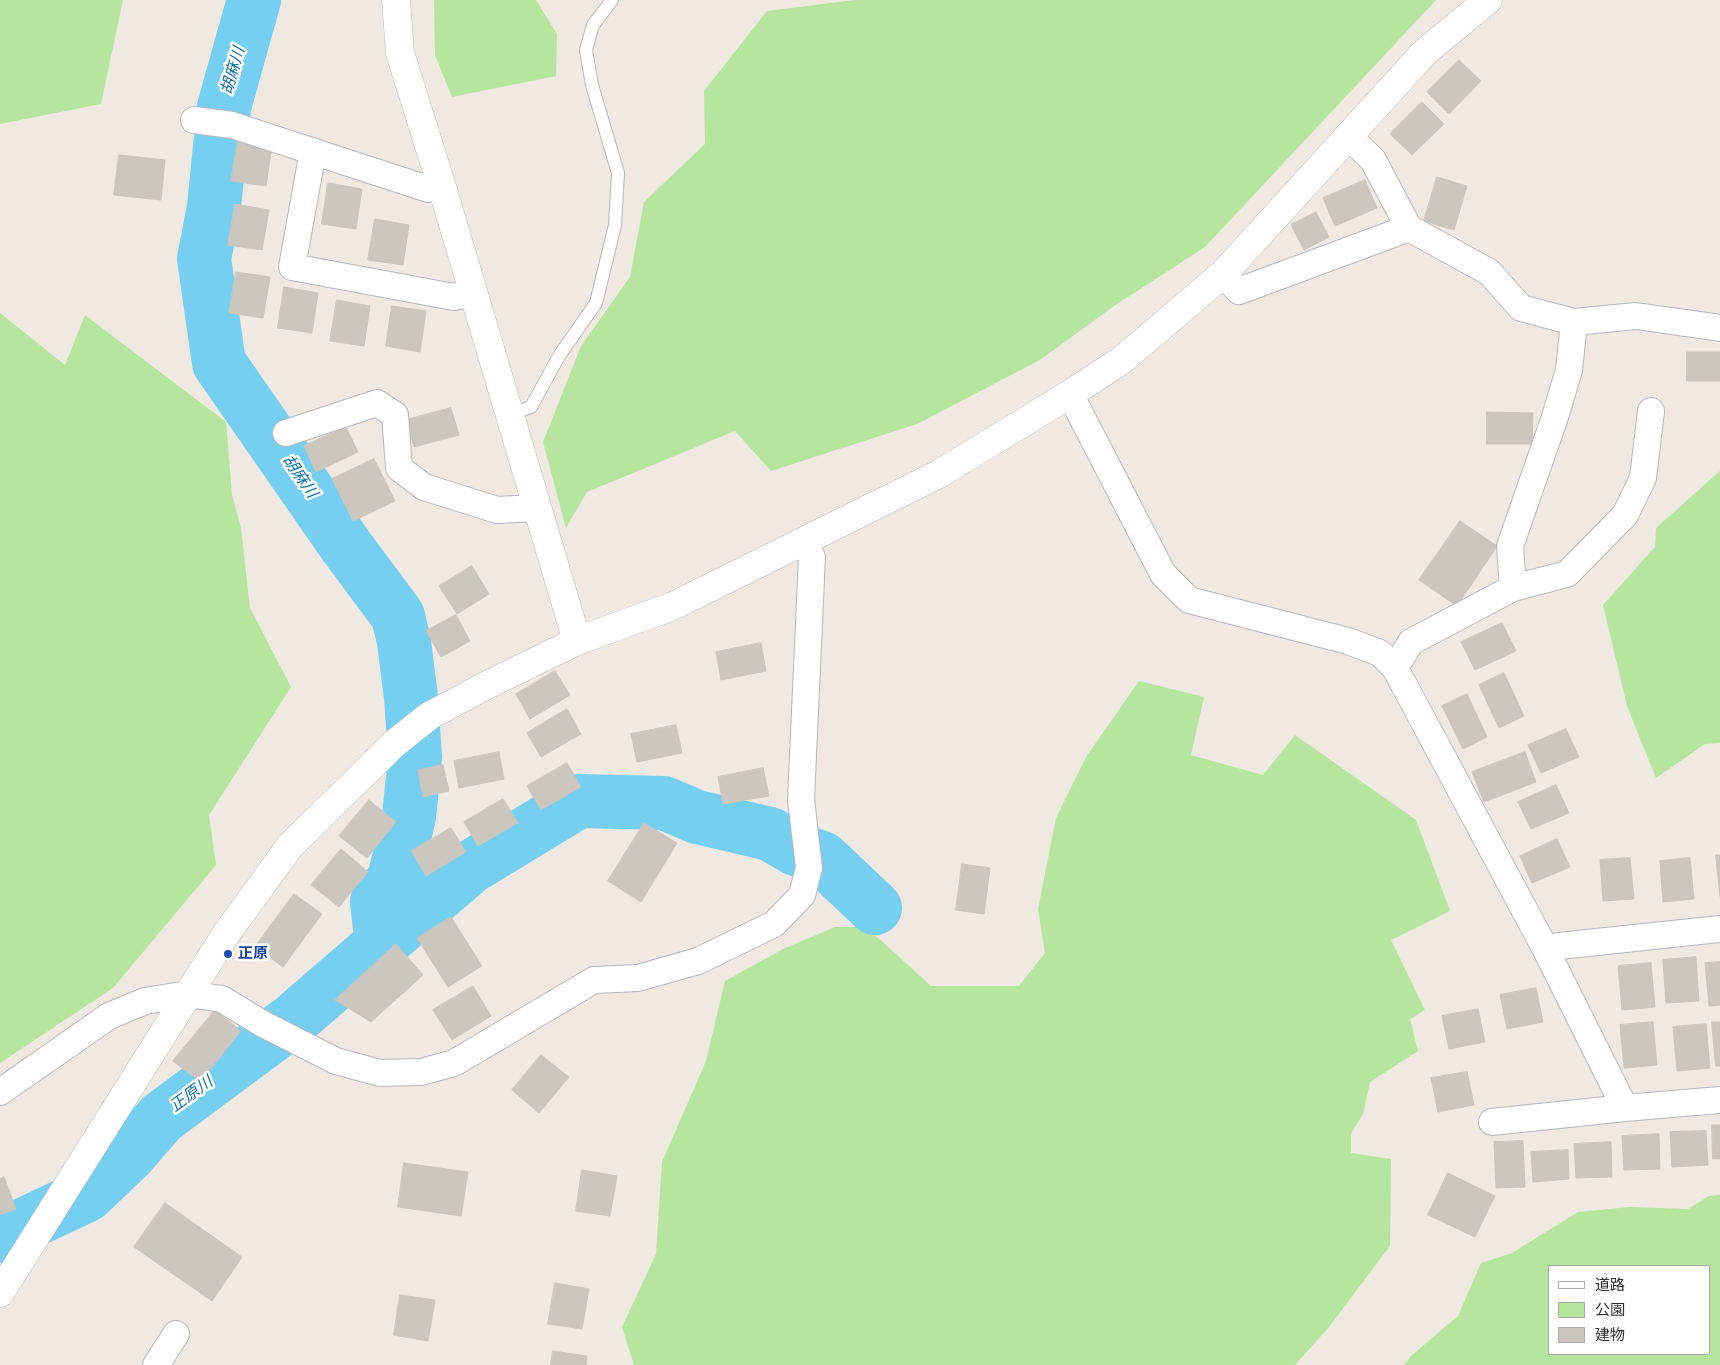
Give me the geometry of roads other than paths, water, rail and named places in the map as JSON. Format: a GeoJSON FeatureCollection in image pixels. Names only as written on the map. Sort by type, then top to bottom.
{"type":"FeatureCollection","features":[{"type":"Feature","properties":{"kind":"street"},"geometry":{"type":"LineString","coordinates":[[396,0],[400,53],[474,293],[577,641]]}},
{"type":"Feature","properties":{"kind":"street"},"geometry":{"type":"LineString","coordinates":[[0,1293],[226,934],[290,846],[394,744],[429,716],[487,685],[577,641],[673,606],[939,474],[1122,360],[1223,274],[1425,52],[1488,0]]}},
{"type":"Feature","properties":{"kind":"street"},"geometry":{"type":"LineString","coordinates":[[194,120],[232,125],[428,189],[442,187]]}},
{"type":"Feature","properties":{"kind":"street"},"geometry":{"type":"LineString","coordinates":[[1348,136],[1373,160],[1409,228],[1489,272],[1521,308],[1574,322],[1636,316],[1720,328]]}},
{"type":"Feature","properties":{"kind":"street"},"geometry":{"type":"LineString","coordinates":[[313,152],[292,267],[454,297],[474,293]]}},
{"type":"Feature","properties":{"kind":"street"},"geometry":{"type":"LineString","coordinates":[[1223,274],[1239,291],[1409,228]]}},
{"type":"Feature","properties":{"kind":"street"},"geometry":{"type":"LineString","coordinates":[[1513,588],[1510,546],[1555,417],[1569,370],[1574,322]]}},
{"type":"Feature","properties":{"kind":"street"},"geometry":{"type":"LineString","coordinates":[[1070,394],[1163,574],[1189,600],[1348,641],[1380,653],[1395,668],[1546,950],[1625,1108]]}},
{"type":"Feature","properties":{"kind":"street"},"geometry":{"type":"LineString","coordinates":[[286,433],[377,403],[395,415],[399,468],[424,487],[497,510],[537,508]]}},
{"type":"Feature","properties":{"kind":"street"},"geometry":{"type":"LineString","coordinates":[[1395,668],[1411,642],[1513,588],[1567,574],[1625,515],[1643,478],[1651,411]]}},
{"type":"Feature","properties":{"kind":"street"},"geometry":{"type":"LineString","coordinates":[[0,1092],[109,1016],[145,1001],[188,994],[222,999],[263,1024],[336,1061],[380,1073],[420,1072],[454,1063],[594,980],[638,978],[698,961],[774,924],[802,895],[809,868],[801,800],[812,557],[802,542]]}},
{"type":"Feature","properties":{"kind":"street"},"geometry":{"type":"LineString","coordinates":[[1546,950],[1560,946],[1720,928]]}},
{"type":"Feature","properties":{"kind":"street"},"geometry":{"type":"LineString","coordinates":[[1492,1122],[1720,1100]]}},
{"type":"Feature","properties":{"kind":"street"},"geometry":{"type":"LineString","coordinates":[[156,1365],[176,1334]]}},
{"type":"Feature","properties":{"kind":"lane"},"geometry":{"type":"LineString","coordinates":[[510,415],[532,407],[559,356],[596,303],[615,225],[618,174],[592,84],[586,50],[593,25],[612,0]]}},
{"type":"Feature","properties":{"kind":"waterway","name":"胡麻川"},"geometry":{"type":"LineString","coordinates":[[254,0],[224,107],[214,207],[204,259],[219,363],[346,546],[398,616],[404,642],[411,697],[415,757],[409,817],[394,879],[377,902],[382,945]]}},
{"type":"Feature","properties":{"kind":"waterway","name":"正原川"},"geometry":{"type":"LineString","coordinates":[[0,1236],[87,1195],[128,1156],[161,1118],[293,1020],[469,868],[579,801],[664,803],[697,817],[770,834],[796,849],[822,858],[875,908]]}},
{"type":"Feature","properties":{"kind":"place","name":"正原"},"geometry":{"type":"Point","coordinates":[228,954]}}]}
